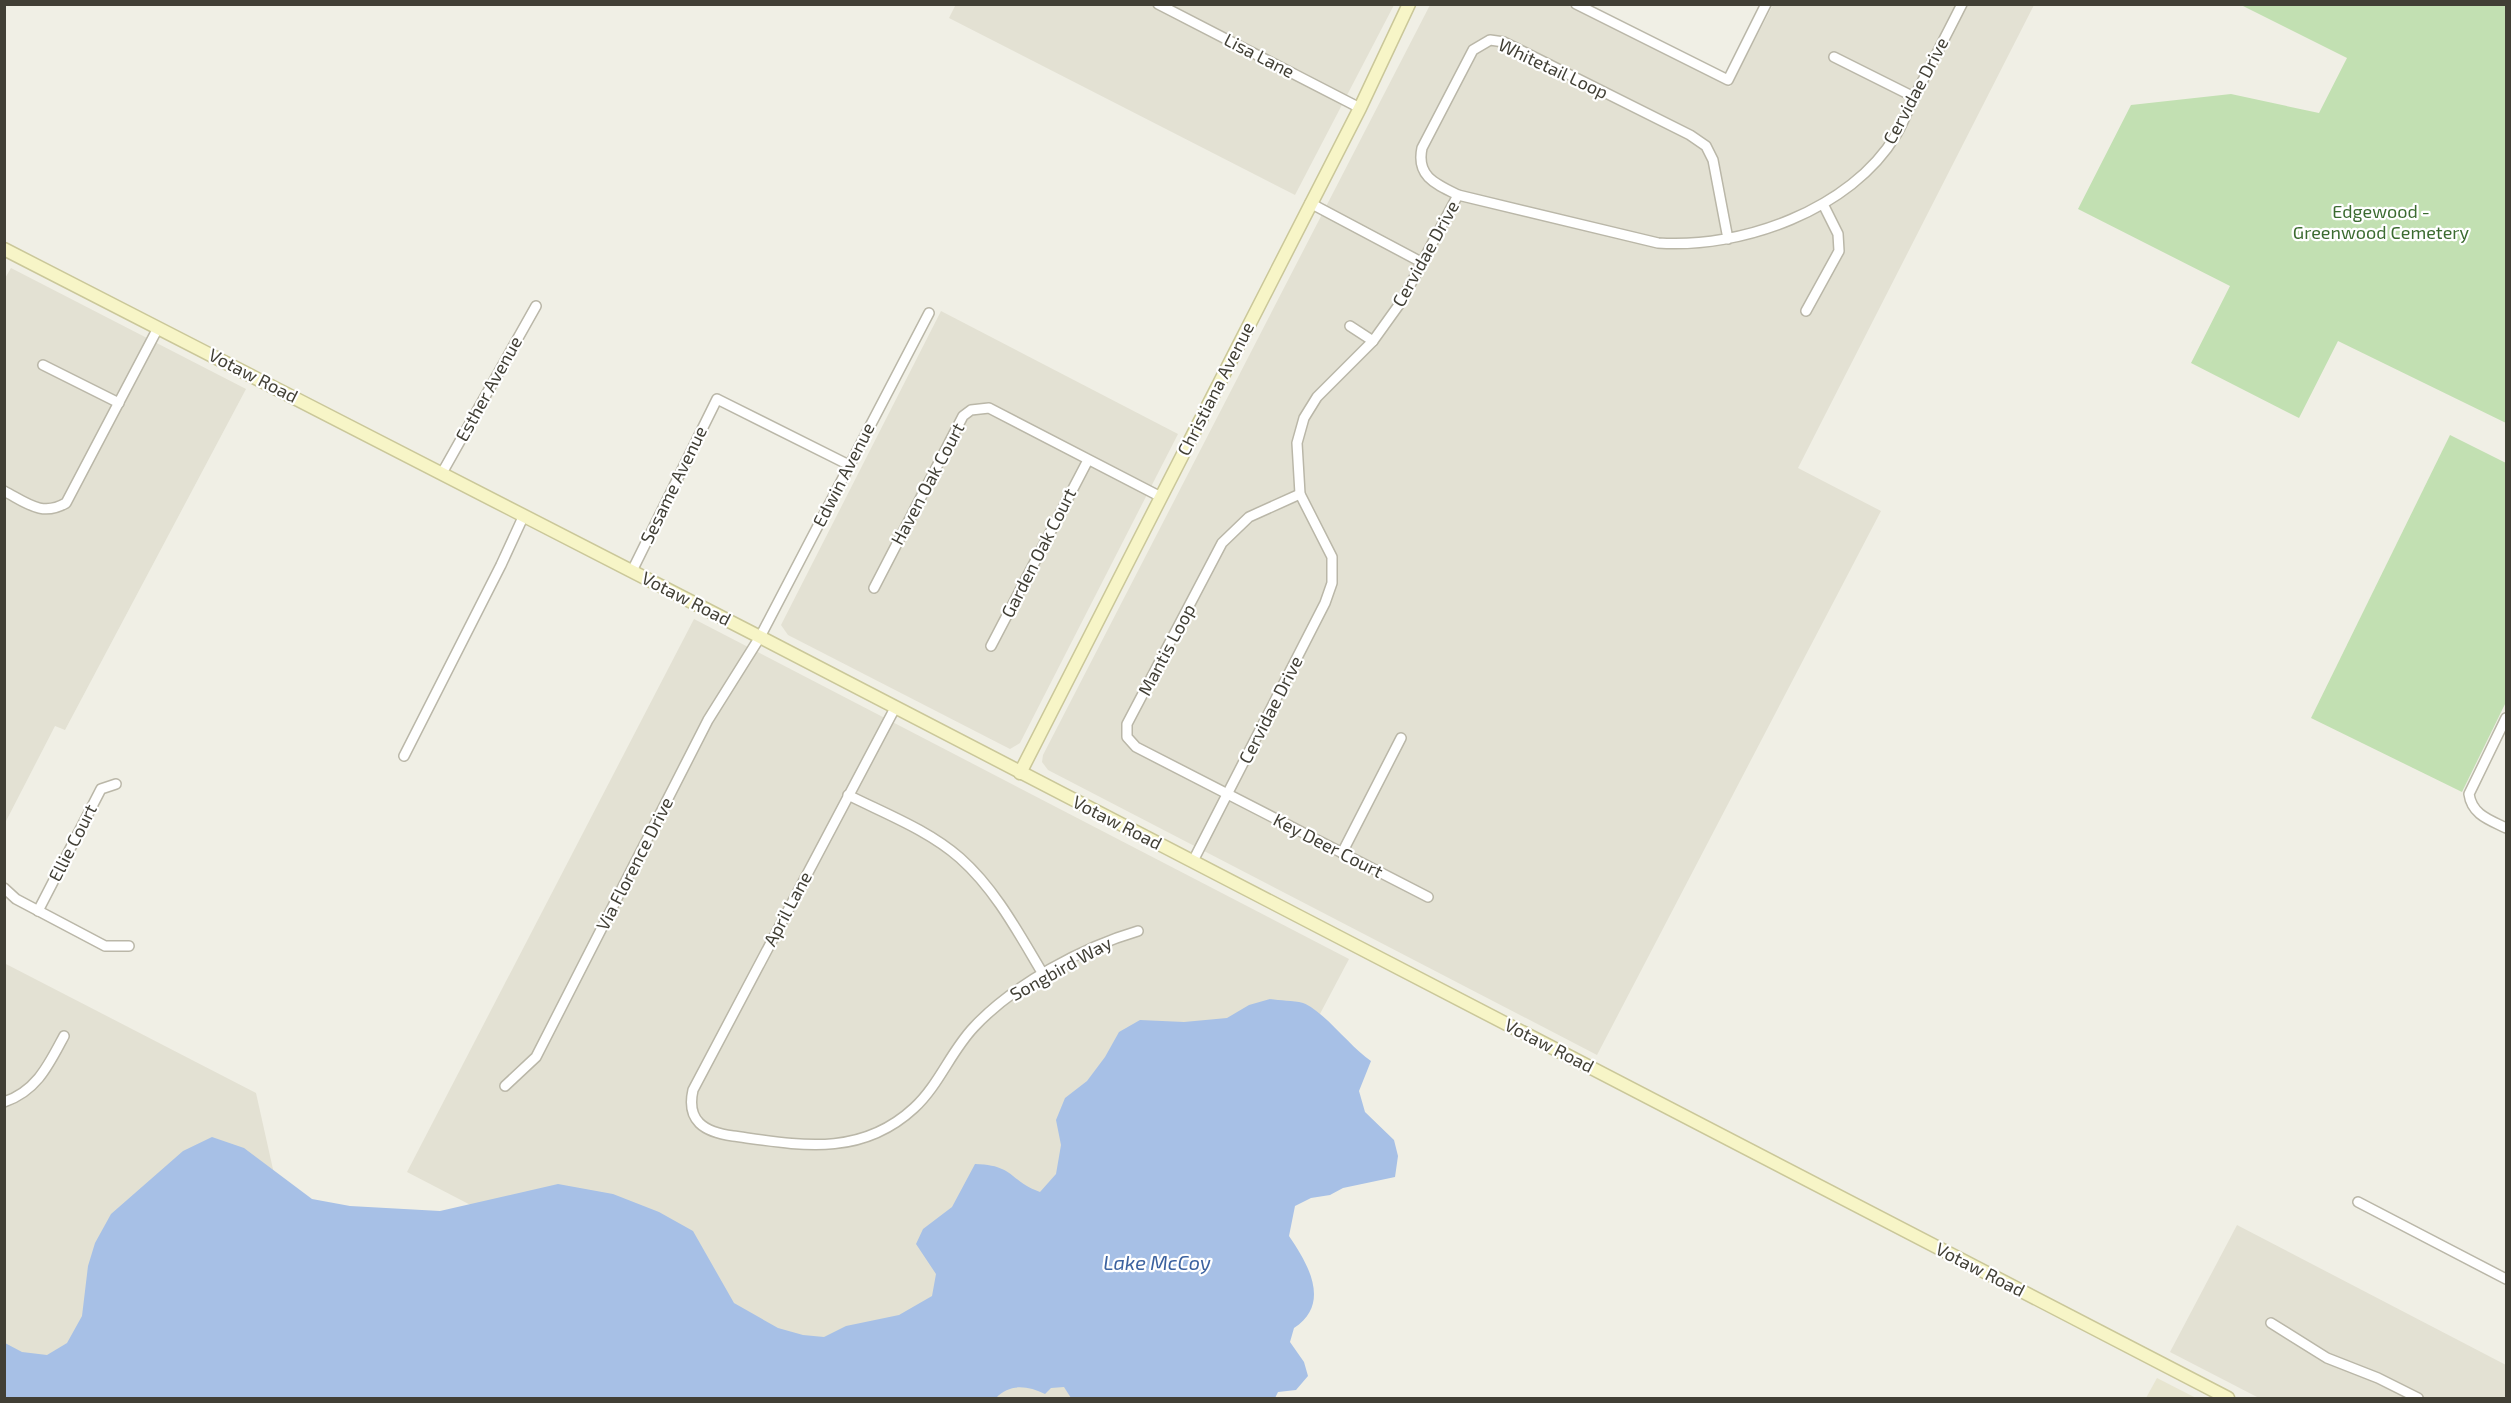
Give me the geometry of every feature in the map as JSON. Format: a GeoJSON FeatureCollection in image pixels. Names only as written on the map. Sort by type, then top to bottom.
{"type":"FeatureCollection","features":[{"type":"Feature","properties":{"kind":"street","name":"Lisa Lane"},"geometry":{"type":"LineString","coordinates":[[1158,4],[1360,108]]}},
{"type":"Feature","properties":{"kind":"street","name":"Christiana Avenue"},"geometry":{"type":"LineString","coordinates":[[1020,773],[1360,108],[1409,4]]}},
{"type":"Feature","properties":{"kind":"street"},"geometry":{"type":"LineString","coordinates":[[1576,4],[1728,80],[1766,4]]}},
{"type":"Feature","properties":{"kind":"street","name":"Cervidae Drive"},"geometry":{"type":"LineString","coordinates":[[1193,861],[1325,603],[1332,583],[1332,557],[1300,494],[1297,443],[1304,418],[1317,397],[1373,341],[1412,286],[1458,195],[1658,243],[1686,245],[1728,239],[1765,229],[1823,204],[1856,182],[1875,163],[1896,135],[1962,4]]}},
{"type":"Feature","properties":{"kind":"street","name":"Whitetail Loop"},"geometry":{"type":"LineString","coordinates":[[1458,195],[1433,183],[1422,171],[1419,161],[1422,148],[1473,50],[1490,40],[1504,42],[1690,135],[1706,146],[1713,160],[1728,239]]}},
{"type":"Feature","properties":{"kind":"street"},"geometry":{"type":"LineString","coordinates":[[1834,57],[1914,97]]}},
{"type":"Feature","properties":{"kind":"street"},"geometry":{"type":"LineString","coordinates":[[1310,203],[1423,263]]}},
{"type":"Feature","properties":{"kind":"street"},"geometry":{"type":"LineString","coordinates":[[1806,311],[1839,252],[1838,234],[1823,204]]}},
{"type":"Feature","properties":{"kind":"street","name":"Votaw Road"},"geometry":{"type":"LineString","coordinates":[[4,249],[524,515],[2228,1398]]}},
{"type":"Feature","properties":{"kind":"street","name":"Esther Avenue"},"geometry":{"type":"LineString","coordinates":[[442,473],[536,306]]}},
{"type":"Feature","properties":{"kind":"street","name":"Edwin Avenue"},"geometry":{"type":"LineString","coordinates":[[760,637],[928,313]]}},
{"type":"Feature","properties":{"kind":"street"},"geometry":{"type":"LineString","coordinates":[[1350,326],[1373,341]]}},
{"type":"Feature","properties":{"kind":"street"},"geometry":{"type":"LineString","coordinates":[[4,491],[40,509],[54,510],[66,504],[158,328]]}},
{"type":"Feature","properties":{"kind":"street"},"geometry":{"type":"LineString","coordinates":[[43,365],[119,403]]}},
{"type":"Feature","properties":{"kind":"street","name":"Sesame Avenue"},"geometry":{"type":"LineString","coordinates":[[632,571],[717,399],[849,465]]}},
{"type":"Feature","properties":{"kind":"street","name":"Haven Oak Court"},"geometry":{"type":"LineString","coordinates":[[874,588],[963,416],[970,410],[989,408],[1161,497]]}},
{"type":"Feature","properties":{"kind":"street","name":"Garden Oak Court"},"geometry":{"type":"LineString","coordinates":[[991,646],[1088,460]]}},
{"type":"Feature","properties":{"kind":"street","name":"Mantis Loop"},"geometry":{"type":"LineString","coordinates":[[1228,795],[1136,747],[1127,737],[1127,724],[1222,543],[1249,517],[1300,494]]}},
{"type":"Feature","properties":{"kind":"street"},"geometry":{"type":"LineString","coordinates":[[404,756],[524,515]]}},
{"type":"Feature","properties":{"kind":"street","name":"Via Florence Drive"},"geometry":{"type":"LineString","coordinates":[[505,1086],[536,1057],[708,720],[760,637]]}},
{"type":"Feature","properties":{"kind":"street","name":"April Lane"},"geometry":{"type":"LineString","coordinates":[[692,1113],[690,1104],[693,1090],[896,708]]}},
{"type":"Feature","properties":{"kind":"street"},"geometry":{"type":"LineString","coordinates":[[2506,718],[2472,785],[2471,803],[2484,818],[2506,828]]}},
{"type":"Feature","properties":{"kind":"street"},"geometry":{"type":"LineString","coordinates":[[1342,853],[1401,738]]}},
{"type":"Feature","properties":{"kind":"street","name":"Ellie Court"},"geometry":{"type":"LineString","coordinates":[[38,911],[101,789],[116,784]]}},
{"type":"Feature","properties":{"kind":"street"},"geometry":{"type":"LineString","coordinates":[[848,795],[932,837],[960,858],[984,882],[1043,974]]}},
{"type":"Feature","properties":{"kind":"street","name":"Key Deer Court"},"geometry":{"type":"LineString","coordinates":[[1228,795],[1428,897]]}},
{"type":"Feature","properties":{"kind":"street"},"geometry":{"type":"LineString","coordinates":[[4,888],[16,899],[105,946],[129,946]]}},
{"type":"Feature","properties":{"kind":"street","name":"Songbird Way"},"geometry":{"type":"LineString","coordinates":[[692,1113],[701,1125],[718,1134],[829,1146],[864,1137],[915,1107],[972,1028],[1006,999],[1043,974],[1112,938],[1138,931]]}},
{"type":"Feature","properties":{"kind":"street"},"geometry":{"type":"LineString","coordinates":[[4,1102],[17,1097],[36,1083],[64,1036]]}},
{"type":"Feature","properties":{"kind":"street"},"geometry":{"type":"LineString","coordinates":[[2358,1202],[2506,1279]]}},
{"type":"Feature","properties":{"kind":"street"},"geometry":{"type":"LineString","coordinates":[[2271,1323],[2327,1358],[2378,1378],[2418,1398]]}},
{"type":"Feature","properties":{"kind":"shaded area"},"geometry":{"type":"Polygon","coordinates":[[[956,4],[1394,5],[1295,195],[949,18],[956,4]]]}},
{"type":"Feature","properties":{"kind":"shaded area"},"geometry":{"type":"Polygon","coordinates":[[[1430,5],[1567,5],[1730,87],[1773,5],[2034,5],[1798,468],[1881,511],[1597,1055],[1048,770],[1042,762],[1043,755],[1430,5]]]}},
{"type":"Feature","properties":{"kind":"shaded area"},"geometry":{"type":"Polygon","coordinates":[[[11,268],[246,389],[65,730],[55,726],[5,823],[4,280],[11,268]]]}},
{"type":"Feature","properties":{"kind":"shaded area"},"geometry":{"type":"Polygon","coordinates":[[[941,311],[1178,434],[1020,743],[1010,749],[788,635],[781,625],[941,311]]]}},
{"type":"Feature","properties":{"kind":"shaded area"},"geometry":{"type":"Polygon","coordinates":[[[694,619],[1349,959],[1117,1398],[843,1398],[407,1172],[694,619]]]}},
{"type":"Feature","properties":{"kind":"shaded area"},"geometry":{"type":"Polygon","coordinates":[[[4,963],[256,1093],[324,1398],[5,1398],[4,963]]]}},
{"type":"Feature","properties":{"kind":"shaded area"},"geometry":{"type":"Polygon","coordinates":[[[2237,1225],[2506,1365],[2506,1398],[2259,1398],[2170,1352],[2237,1225]]]}},
{"type":"Feature","properties":{"kind":"shaded area"},"geometry":{"type":"Polygon","coordinates":[[[2157,1378],[2196,1398],[2146,1398],[2157,1378]]]}},
{"type":"Feature","properties":{"kind":"green space","name":"Edgewood - Greenwood Cemetery"},"geometry":{"type":"Polygon","coordinates":[[[2241,5],[2506,5],[2506,423],[2338,341],[2299,418],[2191,363],[2230,286],[2078,209],[2131,105],[2231,94],[2319,113],[2347,58],[2241,5]]]}},
{"type":"Feature","properties":{"kind":"green space"},"geometry":{"type":"Polygon","coordinates":[[[2450,435],[2506,463],[2506,702],[2462,792],[2311,718],[2450,435]]]}},
{"type":"Feature","properties":{"kind":"water","name":"Lake McCoy"},"geometry":{"type":"Polygon","coordinates":[[[1270,999],[1299,1002],[1311,1007],[1371,1061],[1359,1091],[1365,1112],[1394,1140],[1398,1156],[1395,1177],[1343,1188],[1330,1195],[1311,1198],[1295,1206],[1289,1236],[1309,1272],[1314,1296],[1312,1308],[1294,1328],[1290,1342],[1304,1362],[1308,1376],[1296,1390],[1278,1392],[1275,1398],[1071,1398],[1064,1387],[1051,1388],[1045,1394],[1019,1387],[1007,1390],[996,1398],[5,1398],[5,1343],[22,1352],[47,1355],[67,1343],[82,1316],[88,1266],[95,1243],[111,1214],[183,1151],[212,1137],[244,1148],[312,1199],[350,1206],[440,1211],[558,1184],[613,1194],[659,1212],[693,1231],[734,1303],[778,1328],[803,1335],[824,1337],[846,1326],[899,1315],[932,1296],[936,1274],[916,1244],[923,1229],[952,1207],[975,1164],[1005,1170],[1022,1183],[1040,1192],[1056,1174],[1061,1145],[1056,1120],[1065,1098],[1087,1081],[1105,1057],[1119,1032],[1140,1020],[1184,1022],[1227,1018],[1249,1005],[1270,999]]]}}]}
